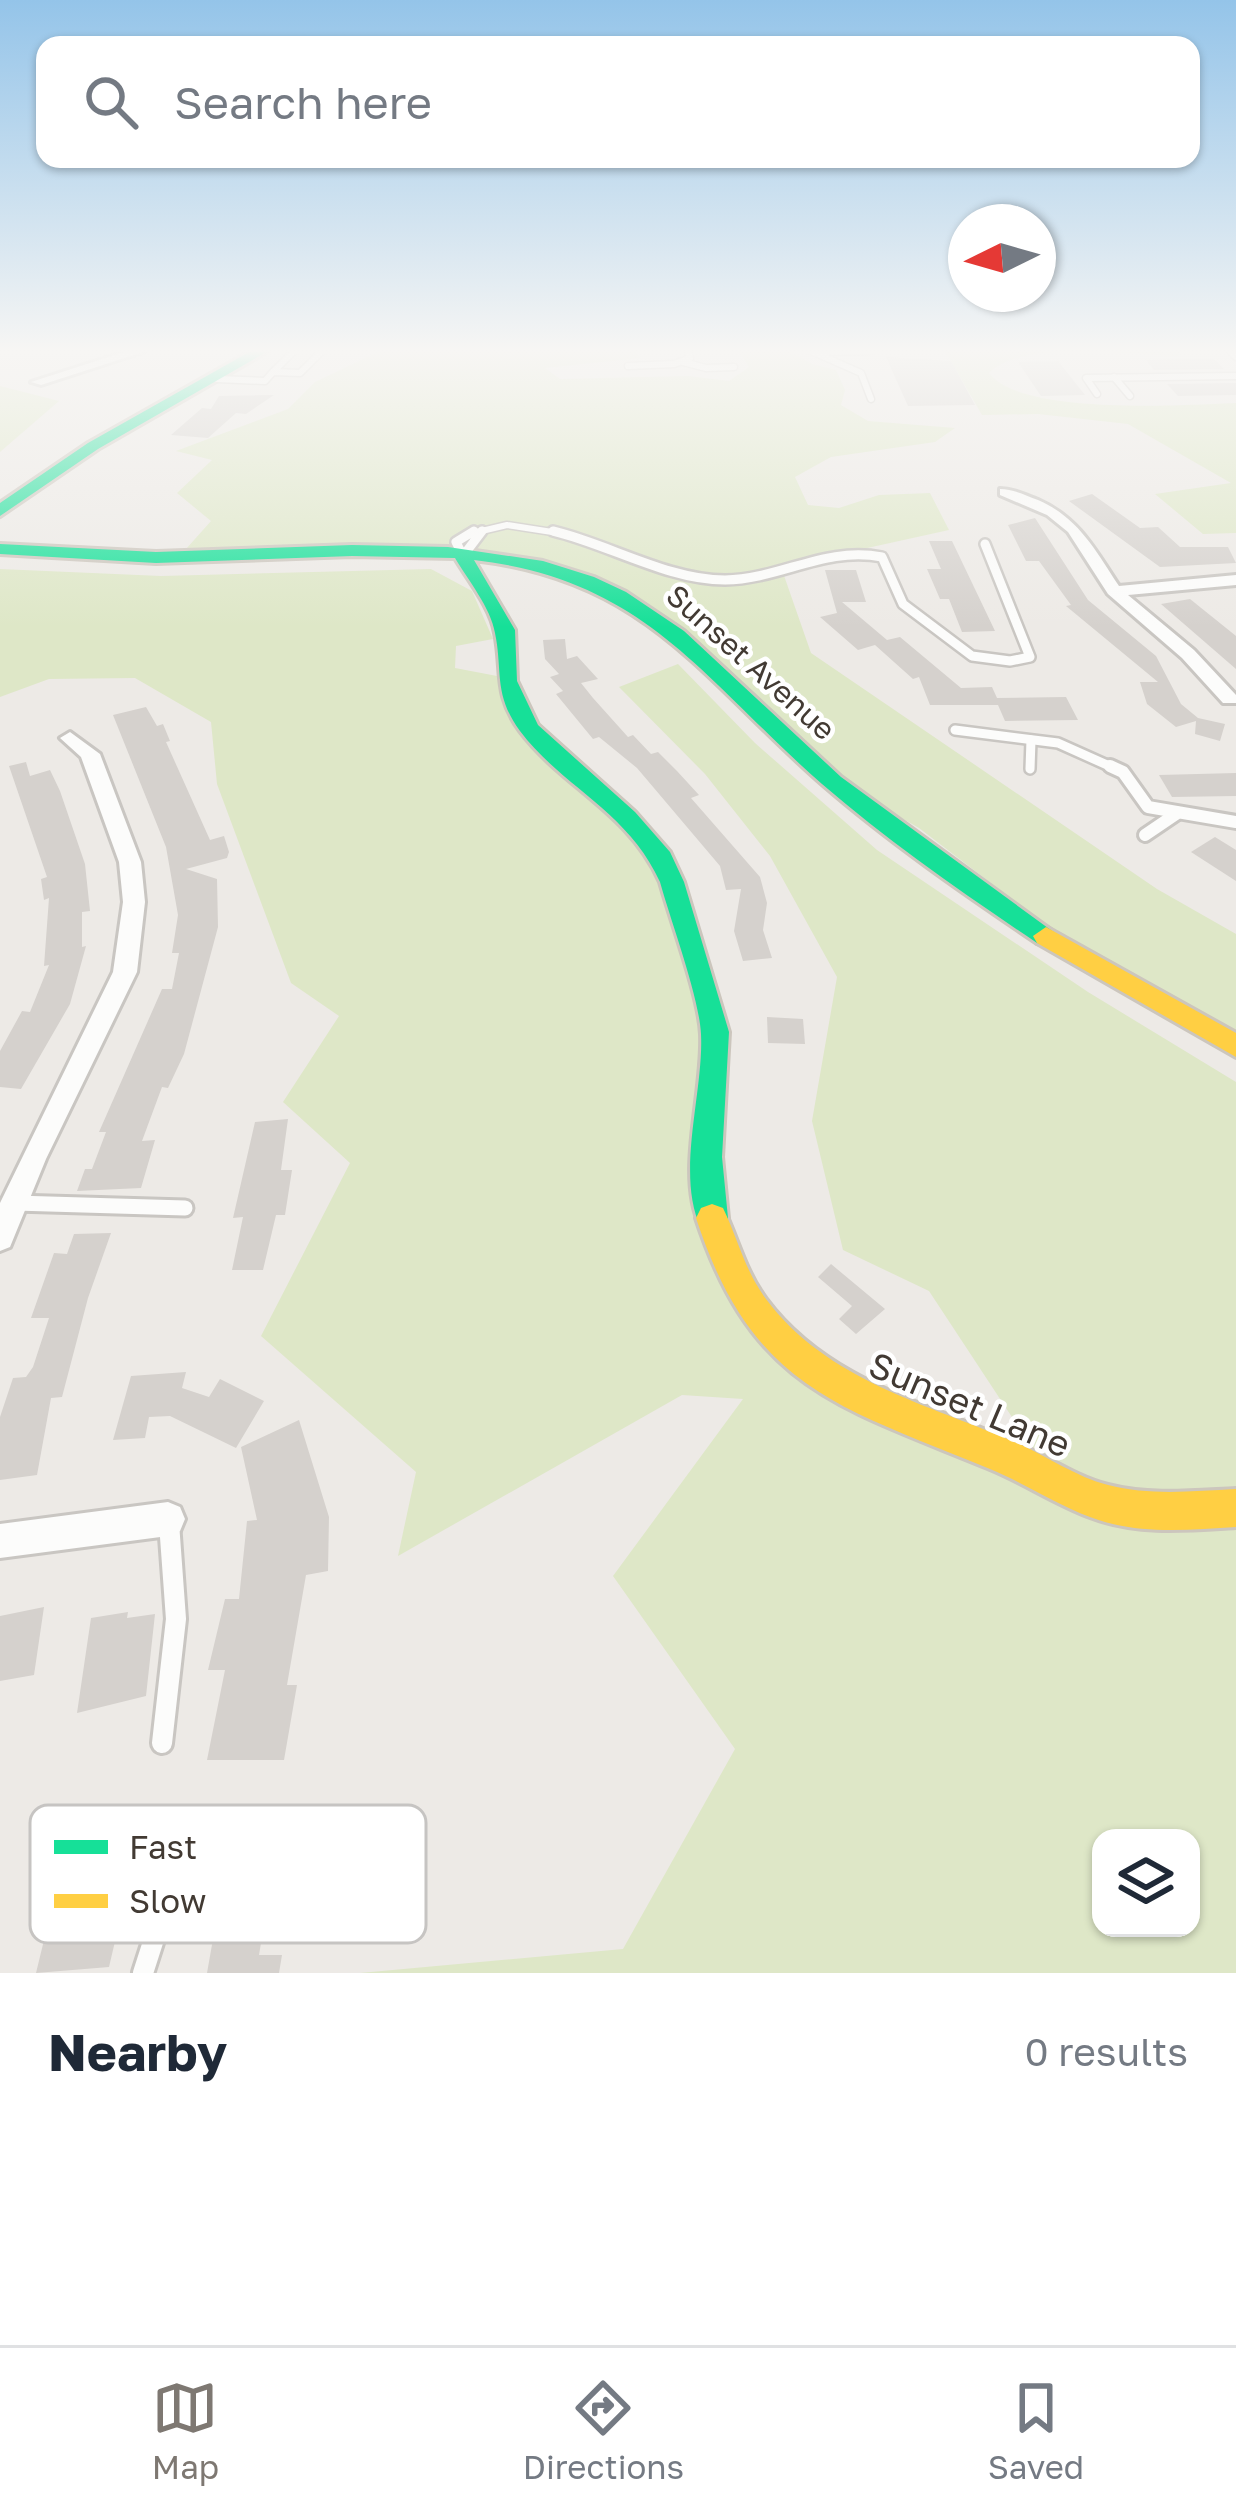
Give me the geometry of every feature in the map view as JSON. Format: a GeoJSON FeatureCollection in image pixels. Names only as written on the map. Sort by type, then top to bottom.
{"type":"FeatureCollection","features":[{"type":"Feature","properties":{"kind":"street"},"geometry":{"type":"LineString","coordinates":[[0,511],[98,443]]}},
{"type":"Feature","properties":{"kind":"street"},"geometry":{"type":"LineString","coordinates":[[1005,492],[1052,512],[1074,529],[1114,591],[1188,654],[1230,699]]}},
{"type":"Feature","properties":{"kind":"street","name":"Sunset Avenue"},"geometry":{"type":"LineString","coordinates":[[4,548],[128,559],[385,553],[463,556],[556,571],[648,609],[775,730],[892,829],[988,898],[1236,1046]]}},
{"type":"Feature","properties":{"kind":"street","name":"Sunset Lane"},"geometry":{"type":"LineString","coordinates":[[463,556],[506,630],[507,681],[530,728],[646,837],[672,882],[715,1032],[717,1055],[705,1172],[708,1202],[730,1269],[752,1304],[784,1343],[860,1401],[1049,1474],[1102,1504],[1178,1510],[1236,1508]]}},
{"type":"Feature","properties":{"kind":"street"},"geometry":{"type":"LineString","coordinates":[[1114,591],[1236,580]]}},
{"type":"Feature","properties":{"kind":"street"},"geometry":{"type":"LineString","coordinates":[[0,1238],[125,972],[134,902],[130,862],[90,754],[70,738]]}},
{"type":"Feature","properties":{"kind":"street"},"geometry":{"type":"LineString","coordinates":[[0,1540],[169,1519]]}},
{"type":"Feature","properties":{"kind":"lane"},"geometry":{"type":"LineString","coordinates":[[463,556],[483,530],[527,526],[635,554],[700,578],[725,580],[745,579],[808,557],[862,550],[882,556],[903,604],[972,656],[1010,661],[1030,657],[985,544]]}},
{"type":"Feature","properties":{"kind":"lane"},"geometry":{"type":"LineString","coordinates":[[955,730],[1058,743],[1123,772],[1141,803],[1176,814],[1236,822]]}},
{"type":"Feature","properties":{"kind":"lane"},"geometry":{"type":"LineString","coordinates":[[1030,770],[1031,740]]}},
{"type":"Feature","properties":{"kind":"lane"},"geometry":{"type":"LineString","coordinates":[[1145,835],[1176,814]]}},
{"type":"Feature","properties":{"kind":"lane"},"geometry":{"type":"LineString","coordinates":[[14,1204],[185,1208]]}},
{"type":"Feature","properties":{"kind":"lane"},"geometry":{"type":"LineString","coordinates":[[162,1743],[176,1619],[169,1519]]}},
{"type":"Feature","properties":{"kind":"lane"},"geometry":{"type":"LineString","coordinates":[[142,1973],[152,1943]]}},
{"type":"Feature","properties":{"kind":"green space"},"geometry":{"type":"Polygon","coordinates":[[[197,443],[928,443],[831,457],[795,477],[808,505],[839,508],[879,495],[930,493],[949,530],[781,567],[811,653],[1157,889],[1236,934],[1236,1046],[1107,972],[919,828],[828,776],[729,687],[590,582],[463,556],[178,558],[211,521],[177,493],[212,460],[176,451],[197,443]]]}},
{"type":"Feature","properties":{"kind":"green space"},"geometry":{"type":"Polygon","coordinates":[[[1161,443],[1236,443],[1236,533],[1203,534],[1155,494],[1231,483],[1161,443]]]}},
{"type":"Feature","properties":{"kind":"green space"},"geometry":{"type":"Polygon","coordinates":[[[0,569],[161,576],[431,569],[472,591],[493,639],[456,646],[455,668],[497,676],[645,837],[715,1032],[705,1172],[784,1343],[1048,1472],[929,1291],[843,1250],[812,1121],[837,977],[770,856],[705,774],[619,687],[678,664],[755,743],[877,850],[1088,992],[1236,1082],[1236,1973],[360,1973],[623,1949],[735,1749],[613,1576],[743,1399],[682,1395],[398,1556],[416,1472],[261,1336],[350,1163],[283,1102],[339,1016],[291,983],[217,784],[211,722],[135,678],[49,679],[0,697],[0,569]]]}},
{"type":"Feature","properties":{"kind":"building"},"geometry":{"type":"Polygon","coordinates":[[[1092,494],[1140,528],[1158,527],[1180,547],[1228,547],[1236,563],[1160,567],[1069,501],[1092,494]]]}},
{"type":"Feature","properties":{"kind":"building"},"geometry":{"type":"Polygon","coordinates":[[[1035,518],[1088,600],[1156,656],[1181,704],[1198,718],[1225,724],[1220,741],[1195,734],[1196,721],[1176,727],[1147,704],[1140,682],[1158,682],[1066,606],[1071,605],[1039,561],[1026,561],[1008,525],[1035,518]]]}},
{"type":"Feature","properties":{"kind":"building"},"geometry":{"type":"Polygon","coordinates":[[[929,541],[952,541],[995,631],[962,632],[949,599],[940,599],[927,569],[941,569],[929,541]]]}},
{"type":"Feature","properties":{"kind":"building"},"geometry":{"type":"Polygon","coordinates":[[[825,570],[856,570],[866,602],[842,602],[887,640],[900,637],[961,688],[992,687],[997,698],[1066,697],[1078,720],[1005,721],[998,705],[930,705],[919,677],[913,679],[875,645],[858,650],[820,617],[837,613],[825,570]]]}},
{"type":"Feature","properties":{"kind":"building"},"geometry":{"type":"Polygon","coordinates":[[[1190,599],[1236,636],[1236,669],[1161,604],[1190,599]]]}},
{"type":"Feature","properties":{"kind":"building"},"geometry":{"type":"Polygon","coordinates":[[[565,639],[567,659],[577,656],[598,679],[581,683],[593,698],[628,737],[633,735],[651,754],[658,752],[677,771],[699,795],[691,798],[760,877],[767,903],[763,930],[772,958],[743,961],[734,931],[741,889],[726,890],[720,866],[637,768],[599,737],[593,739],[556,694],[563,691],[550,677],[559,674],[545,659],[543,640],[565,639]]]}},
{"type":"Feature","properties":{"kind":"building"},"geometry":{"type":"Polygon","coordinates":[[[146,707],[157,726],[163,724],[170,741],[166,742],[210,840],[224,836],[229,852],[227,858],[186,869],[217,879],[218,927],[184,1054],[168,1088],[162,1087],[142,1141],[155,1140],[141,1188],[77,1191],[85,1169],[92,1169],[106,1132],[99,1132],[162,989],[172,989],[179,953],[172,953],[178,915],[166,847],[113,715],[146,707]]]}},
{"type":"Feature","properties":{"kind":"building"},"geometry":{"type":"Polygon","coordinates":[[[26,762],[30,776],[50,770],[60,791],[85,864],[90,911],[82,912],[82,947],[86,946],[70,1004],[21,1089],[0,1087],[0,1051],[22,1011],[30,1012],[49,965],[44,966],[49,898],[44,900],[41,879],[47,877],[9,766],[26,762]]]}},
{"type":"Feature","properties":{"kind":"building"},"geometry":{"type":"Polygon","coordinates":[[[1236,773],[1236,796],[1172,797],[1159,775],[1236,773]]]}},
{"type":"Feature","properties":{"kind":"building"},"geometry":{"type":"Polygon","coordinates":[[[1215,837],[1236,850],[1236,881],[1191,852],[1215,837]]]}},
{"type":"Feature","properties":{"kind":"building"},"geometry":{"type":"Polygon","coordinates":[[[767,1017],[803,1019],[805,1044],[768,1043],[767,1017]]]}},
{"type":"Feature","properties":{"kind":"building"},"geometry":{"type":"Polygon","coordinates":[[[288,1119],[281,1170],[292,1170],[285,1215],[276,1215],[263,1270],[232,1270],[243,1217],[233,1218],[255,1122],[288,1119]]]}},
{"type":"Feature","properties":{"kind":"building"},"geometry":{"type":"Polygon","coordinates":[[[111,1233],[62,1397],[51,1398],[37,1475],[0,1480],[0,1417],[13,1378],[26,1377],[33,1367],[49,1318],[31,1318],[54,1253],[67,1254],[74,1234],[111,1233]]]}},
{"type":"Feature","properties":{"kind":"building"},"geometry":{"type":"Polygon","coordinates":[[[831,1264],[885,1309],[856,1334],[839,1319],[852,1306],[818,1277],[831,1264]]]}},
{"type":"Feature","properties":{"kind":"building"},"geometry":{"type":"Polygon","coordinates":[[[186,1372],[182,1388],[209,1397],[220,1379],[264,1401],[236,1448],[170,1416],[149,1417],[145,1438],[113,1440],[131,1376],[186,1372]]]}},
{"type":"Feature","properties":{"kind":"building"},"geometry":{"type":"Polygon","coordinates":[[[299,1420],[329,1517],[328,1571],[306,1575],[287,1685],[297,1685],[284,1760],[207,1760],[225,1670],[208,1670],[225,1599],[239,1599],[247,1521],[257,1520],[241,1447],[299,1420]]]}},
{"type":"Feature","properties":{"kind":"building"},"geometry":{"type":"Polygon","coordinates":[[[44,1607],[34,1675],[0,1681],[0,1616],[44,1607]]]}},
{"type":"Feature","properties":{"kind":"building"},"geometry":{"type":"Polygon","coordinates":[[[128,1612],[127,1618],[155,1614],[146,1696],[77,1713],[91,1618],[128,1612]]]}},
{"type":"Feature","properties":{"kind":"building"},"geometry":{"type":"Polygon","coordinates":[[[43,1943],[115,1943],[109,1967],[36,1973],[43,1943]]]}},
{"type":"Feature","properties":{"kind":"building"},"geometry":{"type":"Polygon","coordinates":[[[212,1943],[261,1943],[259,1955],[282,1955],[279,1973],[207,1973],[212,1943]]]}},
{"type":"Feature","properties":{"kind":"traffic: fast"},"geometry":{"type":"LineString","coordinates":[[0,511],[98,443]]}},
{"type":"Feature","properties":{"kind":"traffic: fast"},"geometry":{"type":"LineString","coordinates":[[0,549],[156,558],[448,552],[543,567],[588,581],[620,596],[677,635],[862,806],[1046,936]]}},
{"type":"Feature","properties":{"kind":"traffic: fast"},"geometry":{"type":"LineString","coordinates":[[463,556],[505,630],[507,681],[529,728],[627,817],[661,858],[672,882],[715,1032],[707,1157],[712,1218]]}},
{"type":"Feature","properties":{"kind":"traffic: slow"},"geometry":{"type":"LineString","coordinates":[[1046,936],[1236,1046]]}},
{"type":"Feature","properties":{"kind":"traffic: slow"},"geometry":{"type":"LineString","coordinates":[[712,1218],[729,1268],[753,1310],[783,1344],[858,1396],[1108,1504],[1162,1511],[1236,1508]]}}]}
